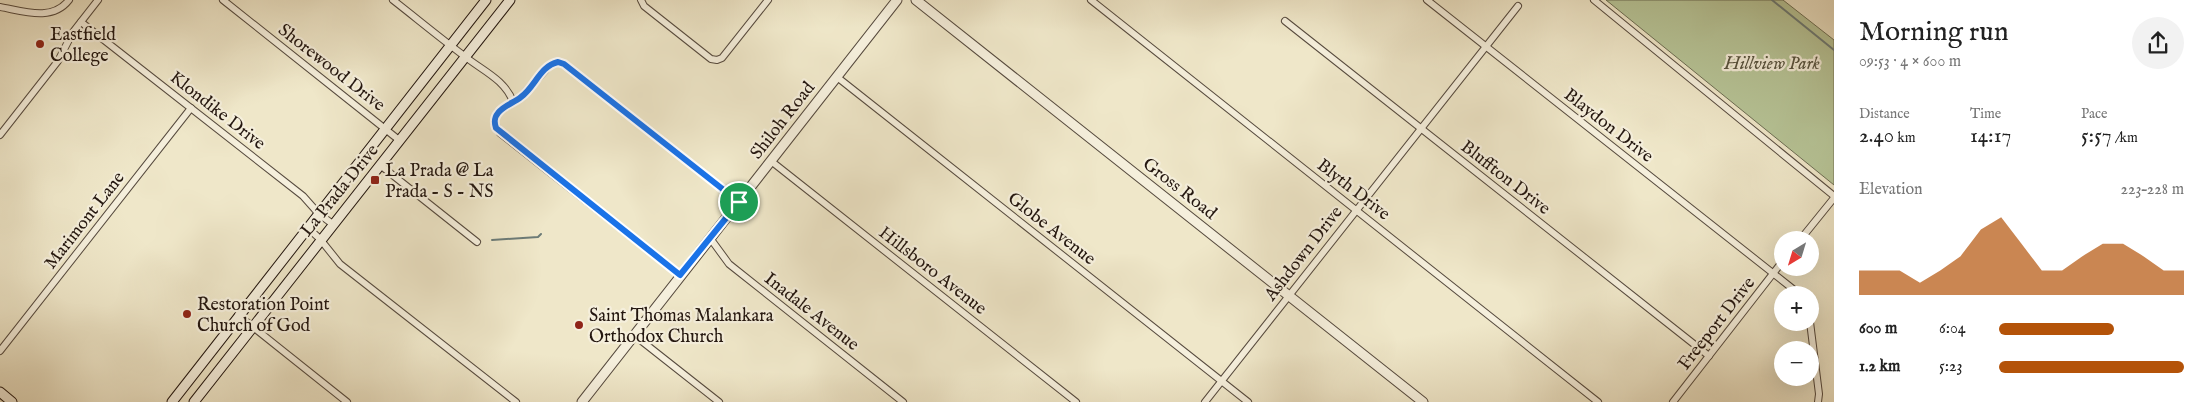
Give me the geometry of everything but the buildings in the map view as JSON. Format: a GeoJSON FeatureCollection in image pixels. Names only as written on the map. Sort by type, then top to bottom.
{"type":"FeatureCollection","features":[{"type":"Feature","properties":{"kind":"street"},"geometry":{"type":"LineString","coordinates":[[0,7],[38,14],[52,12],[69,0]]}},
{"type":"Feature","properties":{"kind":"street"},"geometry":{"type":"LineString","coordinates":[[0,135],[58,61],[68,40],[98,0]]}},
{"type":"Feature","properties":{"kind":"street","name":"Shorewood Drive"},"geometry":{"type":"LineString","coordinates":[[223,0],[399,140]]}},
{"type":"Feature","properties":{"kind":"street"},"geometry":{"type":"LineString","coordinates":[[392,0],[500,83],[513,102]]}},
{"type":"Feature","properties":{"kind":"street","name":"La Prada Drive"},"geometry":{"type":"LineString","coordinates":[[174,401],[238,316],[486,0]]}},
{"type":"Feature","properties":{"kind":"street","name":"La Prada Drive"},"geometry":{"type":"LineString","coordinates":[[194,402],[320,239],[334,225],[510,0]]}},
{"type":"Feature","properties":{"kind":"street"},"geometry":{"type":"LineString","coordinates":[[641,0],[644,6],[711,59],[717,60],[722,58],[768,0]]}},
{"type":"Feature","properties":{"kind":"street","name":"Shiloh Road"},"geometry":{"type":"LineString","coordinates":[[582,402],[897,0]]}},
{"type":"Feature","properties":{"kind":"street","name":"Gross Road"},"geometry":{"type":"LineString","coordinates":[[916,0],[1423,402]]}},
{"type":"Feature","properties":{"kind":"street","name":"Blyth Drive"},"geometry":{"type":"LineString","coordinates":[[1091,0],[1598,402]]}},
{"type":"Feature","properties":{"kind":"street","name":"Blaydon Drive"},"geometry":{"type":"LineString","coordinates":[[1427,0],[1774,274]]}},
{"type":"Feature","properties":{"kind":"street"},"geometry":{"type":"LineString","coordinates":[[1594,0],[1834,197],[1807,231]]}},
{"type":"Feature","properties":{"kind":"street","name":"Ashdown Drive"},"geometry":{"type":"LineString","coordinates":[[1205,402],[1518,6]]}},
{"type":"Feature","properties":{"kind":"street","name":"Bluffton Drive"},"geometry":{"type":"LineString","coordinates":[[1285,21],[1708,356]]}},
{"type":"Feature","properties":{"kind":"street","name":"Klondike Drive"},"geometry":{"type":"LineString","coordinates":[[81,22],[303,196],[319,214],[334,225]]}},
{"type":"Feature","properties":{"kind":"street"},"geometry":{"type":"LineString","coordinates":[[680,275],[500,133],[494,122],[495,116],[505,106],[526,92],[551,64],[558,62],[564,64],[739,202]]}},
{"type":"Feature","properties":{"kind":"street","name":"Globe Avenue"},"geometry":{"type":"LineString","coordinates":[[837,77],[1248,402]]}},
{"type":"Feature","properties":{"kind":"street","name":"Marimont Lane"},"geometry":{"type":"LineString","coordinates":[[0,351],[191,108]]}},
{"type":"Feature","properties":{"kind":"street","name":"Hillsboro Avenue"},"geometry":{"type":"LineString","coordinates":[[771,162],[1076,402]]}},
{"type":"Feature","properties":{"kind":"street"},"geometry":{"type":"LineString","coordinates":[[380,165],[477,242]]}},
{"type":"Feature","properties":{"kind":"street"},"geometry":{"type":"LineString","coordinates":[[308,228],[320,239],[340,264],[516,402]]}},
{"type":"Feature","properties":{"kind":"street","name":"Inadale Avenue"},"geometry":{"type":"LineString","coordinates":[[710,238],[728,264],[903,402]]}},
{"type":"Feature","properties":{"kind":"street","name":"Freeport Drive"},"geometry":{"type":"LineString","coordinates":[[1673,402],[1774,274]]}},
{"type":"Feature","properties":{"kind":"street","name":"Blaydon Drive"},"geometry":{"type":"LineString","coordinates":[[1777,276],[1789,286]]}},
{"type":"Feature","properties":{"kind":"street"},"geometry":{"type":"LineString","coordinates":[[238,316],[348,402]]}},
{"type":"Feature","properties":{"kind":"street"},"geometry":{"type":"LineString","coordinates":[[1811,331],[1819,394],[1818,402]]}},
{"type":"Feature","properties":{"kind":"street"},"geometry":{"type":"LineString","coordinates":[[634,335],[719,402]]}},
{"type":"Feature","properties":{"kind":"street"},"geometry":{"type":"LineString","coordinates":[[0,392],[12,402]]}},
{"type":"Feature","properties":{"kind":"green space","name":"Hillview Park"},"geometry":{"type":"Polygon","coordinates":[[[1606,0],[1783,0],[1834,40],[1834,185],[1606,0]]]}},
{"type":"Feature","properties":{"kind":"waterway"},"geometry":{"type":"LineString","coordinates":[[1772,0],[1834,50]]}},
{"type":"Feature","properties":{"kind":"waterway"},"geometry":{"type":"LineString","coordinates":[[492,240],[538,237],[541,234]]}},
{"type":"Feature","properties":{"kind":"place","name":"Eastfield College"},"geometry":{"type":"Point","coordinates":[40,44]}},
{"type":"Feature","properties":{"kind":"place","name":"La Prada @ La Prada - S - NS"},"geometry":{"type":"Point","coordinates":[375,180]}},
{"type":"Feature","properties":{"kind":"place","name":"Restoration Point Church of God"},"geometry":{"type":"Point","coordinates":[187,314]}},
{"type":"Feature","properties":{"kind":"place","name":"Saint Thomas Malankara Orthodox Church"},"geometry":{"type":"Point","coordinates":[579,325]}},
{"type":"Feature","properties":{"kind":"route"},"geometry":{"type":"LineString","coordinates":[[558,62],[564,64],[739,202],[680,275],[500,133],[494,122],[495,116],[505,106],[520,98],[551,64],[558,62]]}}]}
